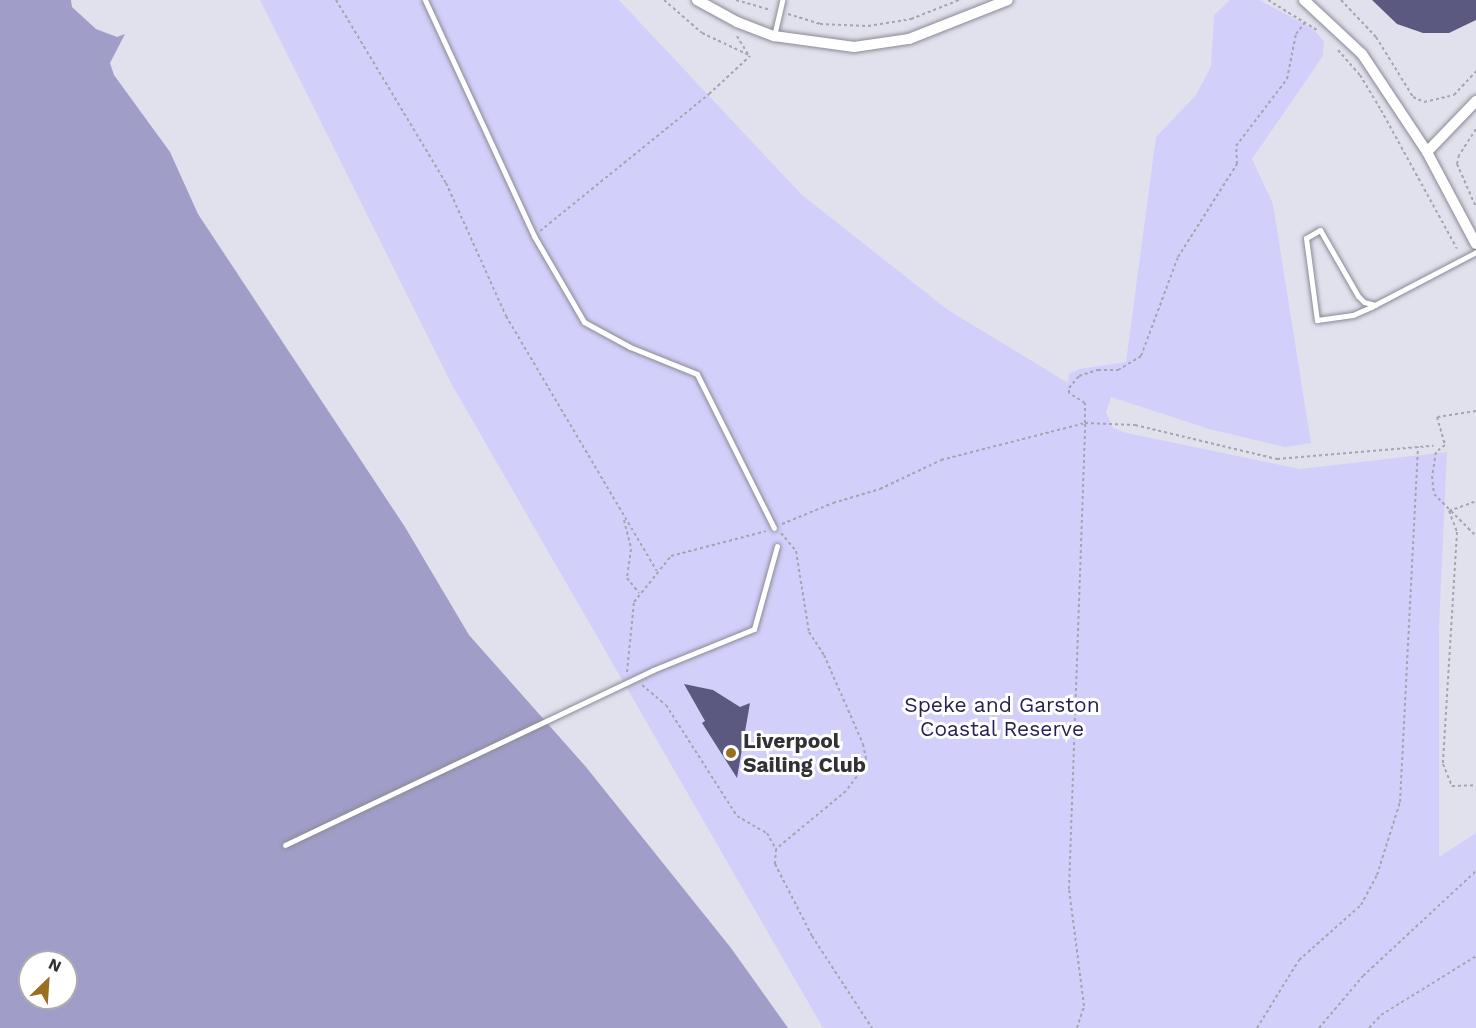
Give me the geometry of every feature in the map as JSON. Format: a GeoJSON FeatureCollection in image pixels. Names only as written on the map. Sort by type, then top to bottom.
{"type":"FeatureCollection","features":[{"type":"Feature","properties":{"kind":"street"},"geometry":{"type":"LineString","coordinates":[[697,0],[737,22],[774,36],[854,47],[909,39],[1008,0]]}},
{"type":"Feature","properties":{"kind":"street"},"geometry":{"type":"LineString","coordinates":[[1308,3],[1362,54],[1427,152],[1476,244]]}},
{"type":"Feature","properties":{"kind":"street"},"geometry":{"type":"LineString","coordinates":[[1427,152],[1476,100]]}},
{"type":"Feature","properties":{"kind":"lane"},"geometry":{"type":"LineString","coordinates":[[425,0],[534,236],[584,322],[630,347],[697,374],[774,528]]}},
{"type":"Feature","properties":{"kind":"lane"},"geometry":{"type":"LineString","coordinates":[[774,36],[782,0]]}},
{"type":"Feature","properties":{"kind":"lane"},"geometry":{"type":"LineString","coordinates":[[1373,306],[1358,296],[1320,230],[1306,238],[1317,320],[1353,315],[1373,306],[1476,252]]}},
{"type":"Feature","properties":{"kind":"lane"},"geometry":{"type":"LineString","coordinates":[[285,845],[636,680],[754,629],[777,546]]}},
{"type":"Feature","properties":{"kind":"path"},"geometry":{"type":"LineString","coordinates":[[336,0],[446,183],[506,316],[657,571]]}},
{"type":"Feature","properties":{"kind":"path"},"geometry":{"type":"LineString","coordinates":[[534,236],[710,94],[750,56],[702,33],[664,0]]}},
{"type":"Feature","properties":{"kind":"path"},"geometry":{"type":"LineString","coordinates":[[736,0],[820,24],[868,26],[911,19],[959,0]]}},
{"type":"Feature","properties":{"kind":"path"},"geometry":{"type":"LineString","coordinates":[[1268,0],[1307,21],[1323,35]]}},
{"type":"Feature","properties":{"kind":"path"},"geometry":{"type":"LineString","coordinates":[[1341,0],[1376,38],[1413,97],[1424,102],[1454,95],[1476,71]]}},
{"type":"Feature","properties":{"kind":"path"},"geometry":{"type":"LineString","coordinates":[[1077,1028],[1084,1006],[1069,889],[1085,403],[1069,393],[1070,384],[1088,372],[1118,370],[1132,364],[1141,356],[1178,257],[1237,164],[1236,146],[1287,79],[1296,34],[1307,21],[1308,3]]}},
{"type":"Feature","properties":{"kind":"path"},"geometry":{"type":"LineString","coordinates":[[1331,42],[1360,75],[1457,249]]}},
{"type":"Feature","properties":{"kind":"path"},"geometry":{"type":"LineString","coordinates":[[1476,129],[1459,154],[1457,164],[1476,207]]}},
{"type":"Feature","properties":{"kind":"path"},"geometry":{"type":"LineString","coordinates":[[1476,411],[1437,417],[1445,445],[1436,452],[1433,486],[1434,494],[1476,536]]}},
{"type":"Feature","properties":{"kind":"path"},"geometry":{"type":"LineString","coordinates":[[872,1028],[812,936],[775,864],[776,849],[767,833],[737,816],[666,705],[627,674],[628,631],[639,593],[671,556],[774,528],[833,503],[880,489],[941,460],[1085,423],[1135,425],[1277,459],[1433,446]]}},
{"type":"Feature","properties":{"kind":"path"},"geometry":{"type":"LineString","coordinates":[[1257,1028],[1299,960],[1361,905],[1381,864],[1400,802],[1418,446]]}},
{"type":"Feature","properties":{"kind":"path"},"geometry":{"type":"LineString","coordinates":[[1449,511],[1476,501]]}},
{"type":"Feature","properties":{"kind":"path"},"geometry":{"type":"LineString","coordinates":[[1449,511],[1457,532],[1443,764],[1452,786],[1476,785]]}},
{"type":"Feature","properties":{"kind":"path"},"geometry":{"type":"LineString","coordinates":[[623,517],[631,549],[627,578],[639,593]]}},
{"type":"Feature","properties":{"kind":"path"},"geometry":{"type":"LineString","coordinates":[[774,528],[777,546]]}},
{"type":"Feature","properties":{"kind":"path"},"geometry":{"type":"LineString","coordinates":[[774,528],[796,551],[809,632],[828,665],[863,744],[866,758],[864,767],[846,791],[776,849]]}},
{"type":"Feature","properties":{"kind":"path"},"geometry":{"type":"LineString","coordinates":[[1319,1028],[1363,976],[1476,871]]}},
{"type":"Feature","properties":{"kind":"path"},"geometry":{"type":"LineString","coordinates":[[1369,1028],[1381,1015],[1476,956]]}},
{"type":"Feature","properties":{"kind":"green space","name":"Speke and Garston Coastal Reserve"},"geometry":{"type":"Polygon","coordinates":[[[260,0],[619,0],[802,195],[948,310],[1068,383],[1069,374],[1079,369],[1126,362],[1156,137],[1196,95],[1211,66],[1214,15],[1230,0],[1259,0],[1312,28],[1324,41],[1323,56],[1252,159],[1273,204],[1311,443],[1285,447],[1209,429],[1111,397],[1106,412],[1113,428],[1127,433],[1300,469],[1447,452],[1439,628],[1439,857],[1476,833],[1476,1028],[823,1028],[452,385],[260,0]]]}},
{"type":"Feature","properties":{"kind":"shaded area"},"geometry":{"type":"Polygon","coordinates":[[[0,0],[71,0],[72,7],[96,29],[117,37],[125,34],[110,63],[114,75],[170,152],[198,214],[405,527],[469,635],[586,767],[731,948],[788,1028],[0,1028],[0,0]]]}},
{"type":"Feature","properties":{"kind":"building"},"geometry":{"type":"Polygon","coordinates":[[[1372,0],[1476,0],[1476,20],[1449,33],[1423,33],[1397,24],[1372,0]]]}},
{"type":"Feature","properties":{"kind":"building","name":"Liverpool Sailing Club"},"geometry":{"type":"Polygon","coordinates":[[[684,684],[713,690],[740,707],[750,703],[737,778],[702,723],[705,721],[684,684]]]}},
{"type":"Feature","properties":{"kind":"place","name":"Liverpool Sailing Club"},"geometry":{"type":"Point","coordinates":[731,753]}}]}
